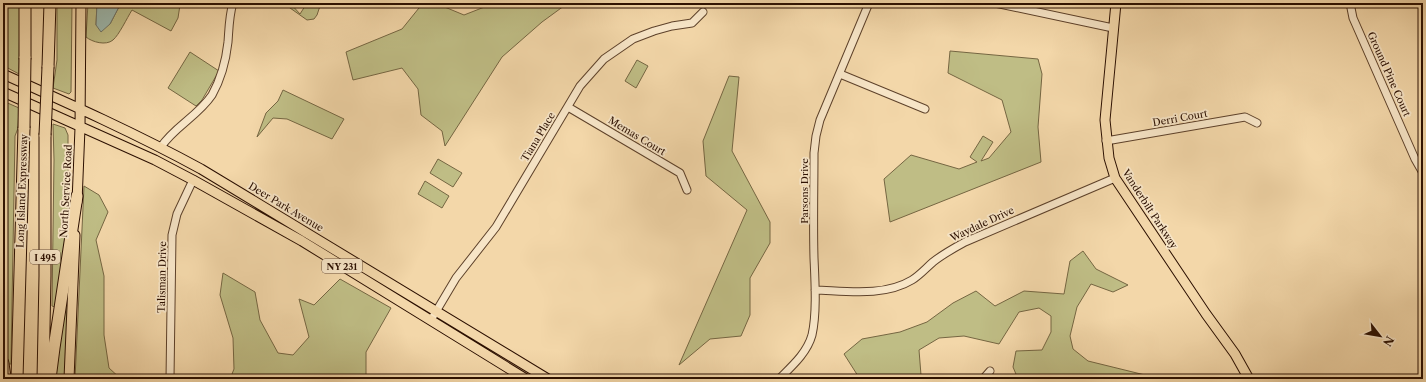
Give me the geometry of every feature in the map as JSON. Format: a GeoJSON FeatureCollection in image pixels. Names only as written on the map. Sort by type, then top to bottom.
{"type":"FeatureCollection","features":[{"type":"Feature","properties":{"kind":"highway","name":"Long Island Expressway"},"geometry":{"type":"LineString","coordinates":[[17,379],[24,128],[25,3]]}},
{"type":"Feature","properties":{"kind":"highway","name":"I 495"},"geometry":{"type":"LineString","coordinates":[[43,379],[45,135],[50,3]]}},
{"type":"Feature","properties":{"kind":"highway"},"geometry":{"type":"LineString","coordinates":[[50,379],[77,196]]}},
{"type":"Feature","properties":{"kind":"highway"},"geometry":{"type":"LineString","coordinates":[[3,363],[5,379]]}},
{"type":"Feature","properties":{"kind":"main road","name":"North Service Road"},"geometry":{"type":"LineString","coordinates":[[69,379],[81,109],[81,3]]}},
{"type":"Feature","properties":{"kind":"main road","name":"Vanderbilt Parkway"},"geometry":{"type":"LineString","coordinates":[[1116,3],[1105,120],[1106,141],[1115,178],[1235,354],[1249,379]]}},
{"type":"Feature","properties":{"kind":"main road","name":"Deer Park Avenue"},"geometry":{"type":"LineString","coordinates":[[3,74],[161,147],[201,169],[548,379]]}},
{"type":"Feature","properties":{"kind":"main road","name":"NY 231"},"geometry":{"type":"LineString","coordinates":[[3,92],[80,128],[155,160],[193,180],[302,242],[526,379]]}},
{"type":"Feature","properties":{"kind":"street"},"geometry":{"type":"LineString","coordinates":[[161,147],[166,139],[204,106],[212,94],[224,63],[234,3]]}},
{"type":"Feature","properties":{"kind":"street","name":"Parsons Drive"},"geometry":{"type":"LineString","coordinates":[[779,379],[797,361],[812,336],[815,290],[814,153],[816,136],[820,120],[869,3]]}},
{"type":"Feature","properties":{"kind":"street"},"geometry":{"type":"LineString","coordinates":[[995,3],[1113,28]]}},
{"type":"Feature","properties":{"kind":"street","name":"Ground Pine Court"},"geometry":{"type":"LineString","coordinates":[[1350,3],[1356,25],[1415,160],[1423,173]]}},
{"type":"Feature","properties":{"kind":"street","name":"Tiana Place"},"geometry":{"type":"LineString","coordinates":[[430,320],[456,278],[496,227],[580,86],[594,69],[617,49],[633,39],[654,30],[692,23],[703,12]]}},
{"type":"Feature","properties":{"kind":"street"},"geometry":{"type":"LineString","coordinates":[[840,74],[925,109]]}},
{"type":"Feature","properties":{"kind":"street","name":"Memas Court"},"geometry":{"type":"LineString","coordinates":[[568,107],[680,173],[687,190]]}},
{"type":"Feature","properties":{"kind":"street","name":"Derri Court"},"geometry":{"type":"LineString","coordinates":[[1106,141],[1244,117],[1257,123]]}},
{"type":"Feature","properties":{"kind":"street","name":"Waydale Drive"},"geometry":{"type":"LineString","coordinates":[[815,290],[875,290],[891,289],[902,285],[914,279],[949,250],[1115,178]]}},
{"type":"Feature","properties":{"kind":"street","name":"Talisman Drive"},"geometry":{"type":"LineString","coordinates":[[170,379],[172,236],[177,214],[193,180]]}},
{"type":"Feature","properties":{"kind":"street"},"geometry":{"type":"LineString","coordinates":[[983,379],[990,371]]}},
{"type":"Feature","properties":{"kind":"shaded area"},"geometry":{"type":"Polygon","coordinates":[[[5,3],[20,3],[19,74],[6,67],[3,63],[5,3]]]}},
{"type":"Feature","properties":{"kind":"shaded area"},"geometry":{"type":"Polygon","coordinates":[[[57,3],[72,3],[71,92],[69,94],[53,88],[57,60],[57,3]]]}},
{"type":"Feature","properties":{"kind":"shaded area"},"geometry":{"type":"Polygon","coordinates":[[[88,3],[97,3],[96,25],[110,24],[121,3],[177,3],[180,5],[178,18],[171,31],[132,10],[115,38],[110,42],[103,43],[95,42],[86,37],[88,3]]]}},
{"type":"Feature","properties":{"kind":"shaded area"},"geometry":{"type":"Polygon","coordinates":[[[283,3],[290,3],[300,14],[307,3],[321,3],[314,19],[307,20],[283,3]]]}},
{"type":"Feature","properties":{"kind":"shaded area"},"geometry":{"type":"Polygon","coordinates":[[[423,3],[435,3],[464,15],[487,6],[487,3],[568,3],[542,22],[502,57],[445,146],[442,131],[421,115],[418,89],[402,68],[353,80],[346,52],[402,29],[423,3]]]}},
{"type":"Feature","properties":{"kind":"shaded area"},"geometry":{"type":"Polygon","coordinates":[[[950,51],[1038,59],[1042,74],[1038,127],[1041,162],[890,222],[884,179],[911,155],[959,169],[977,162],[970,157],[983,136],[993,142],[981,161],[989,158],[1011,132],[1002,100],[948,73],[950,51]]]}},
{"type":"Feature","properties":{"kind":"shaded area"},"geometry":{"type":"Polygon","coordinates":[[[190,52],[219,71],[202,100],[196,106],[168,88],[190,52]]]}},
{"type":"Feature","properties":{"kind":"shaded area"},"geometry":{"type":"Polygon","coordinates":[[[637,60],[648,66],[636,88],[625,81],[637,60]]]}},
{"type":"Feature","properties":{"kind":"shaded area"},"geometry":{"type":"Polygon","coordinates":[[[729,76],[739,77],[732,151],[770,222],[770,243],[750,278],[750,315],[741,336],[710,339],[679,365],[747,210],[706,176],[703,141],[729,76]]]}},
{"type":"Feature","properties":{"kind":"shaded area"},"geometry":{"type":"Polygon","coordinates":[[[283,90],[344,119],[332,139],[287,119],[273,118],[257,137],[266,113],[278,101],[283,90]]]}},
{"type":"Feature","properties":{"kind":"shaded area"},"geometry":{"type":"Polygon","coordinates":[[[3,101],[19,108],[18,128],[15,136],[11,364],[8,364],[3,286],[3,101]]]}},
{"type":"Feature","properties":{"kind":"shaded area"},"geometry":{"type":"Polygon","coordinates":[[[53,124],[65,128],[68,135],[68,228],[55,307],[52,306],[53,124]]]}},
{"type":"Feature","properties":{"kind":"shaded area"},"geometry":{"type":"Polygon","coordinates":[[[438,159],[462,173],[453,187],[430,173],[438,159]]]}},
{"type":"Feature","properties":{"kind":"shaded area"},"geometry":{"type":"Polygon","coordinates":[[[425,181],[449,196],[442,208],[418,194],[425,181]]]}},
{"type":"Feature","properties":{"kind":"shaded area"},"geometry":{"type":"Polygon","coordinates":[[[84,186],[99,195],[108,212],[96,240],[104,276],[104,335],[109,368],[121,379],[75,379],[84,186]]]}},
{"type":"Feature","properties":{"kind":"shaded area"},"geometry":{"type":"Polygon","coordinates":[[[1083,251],[1096,269],[1128,285],[1113,292],[1091,284],[1077,307],[1070,336],[1073,349],[1088,361],[1156,379],[1018,379],[1013,367],[1016,351],[1042,350],[1051,332],[1051,316],[1039,308],[1019,312],[999,344],[964,336],[939,338],[919,350],[921,375],[897,379],[857,379],[858,376],[844,354],[862,339],[900,332],[927,322],[953,303],[976,291],[995,306],[1024,291],[1064,294],[1070,261],[1083,251]]]}},
{"type":"Feature","properties":{"kind":"shaded area"},"geometry":{"type":"Polygon","coordinates":[[[223,273],[255,292],[260,320],[278,353],[293,355],[309,337],[299,299],[314,305],[340,279],[391,308],[366,352],[366,379],[230,379],[234,369],[233,338],[220,295],[223,273]]]}},
{"type":"Feature","properties":{"kind":"shaded area"},"geometry":{"type":"Polygon","coordinates":[[[66,299],[68,300],[66,379],[54,379],[66,299]]]}},
{"type":"Feature","properties":{"kind":"water"},"geometry":{"type":"Polygon","coordinates":[[[97,3],[121,3],[110,24],[101,32],[96,25],[97,3]]]}}]}
